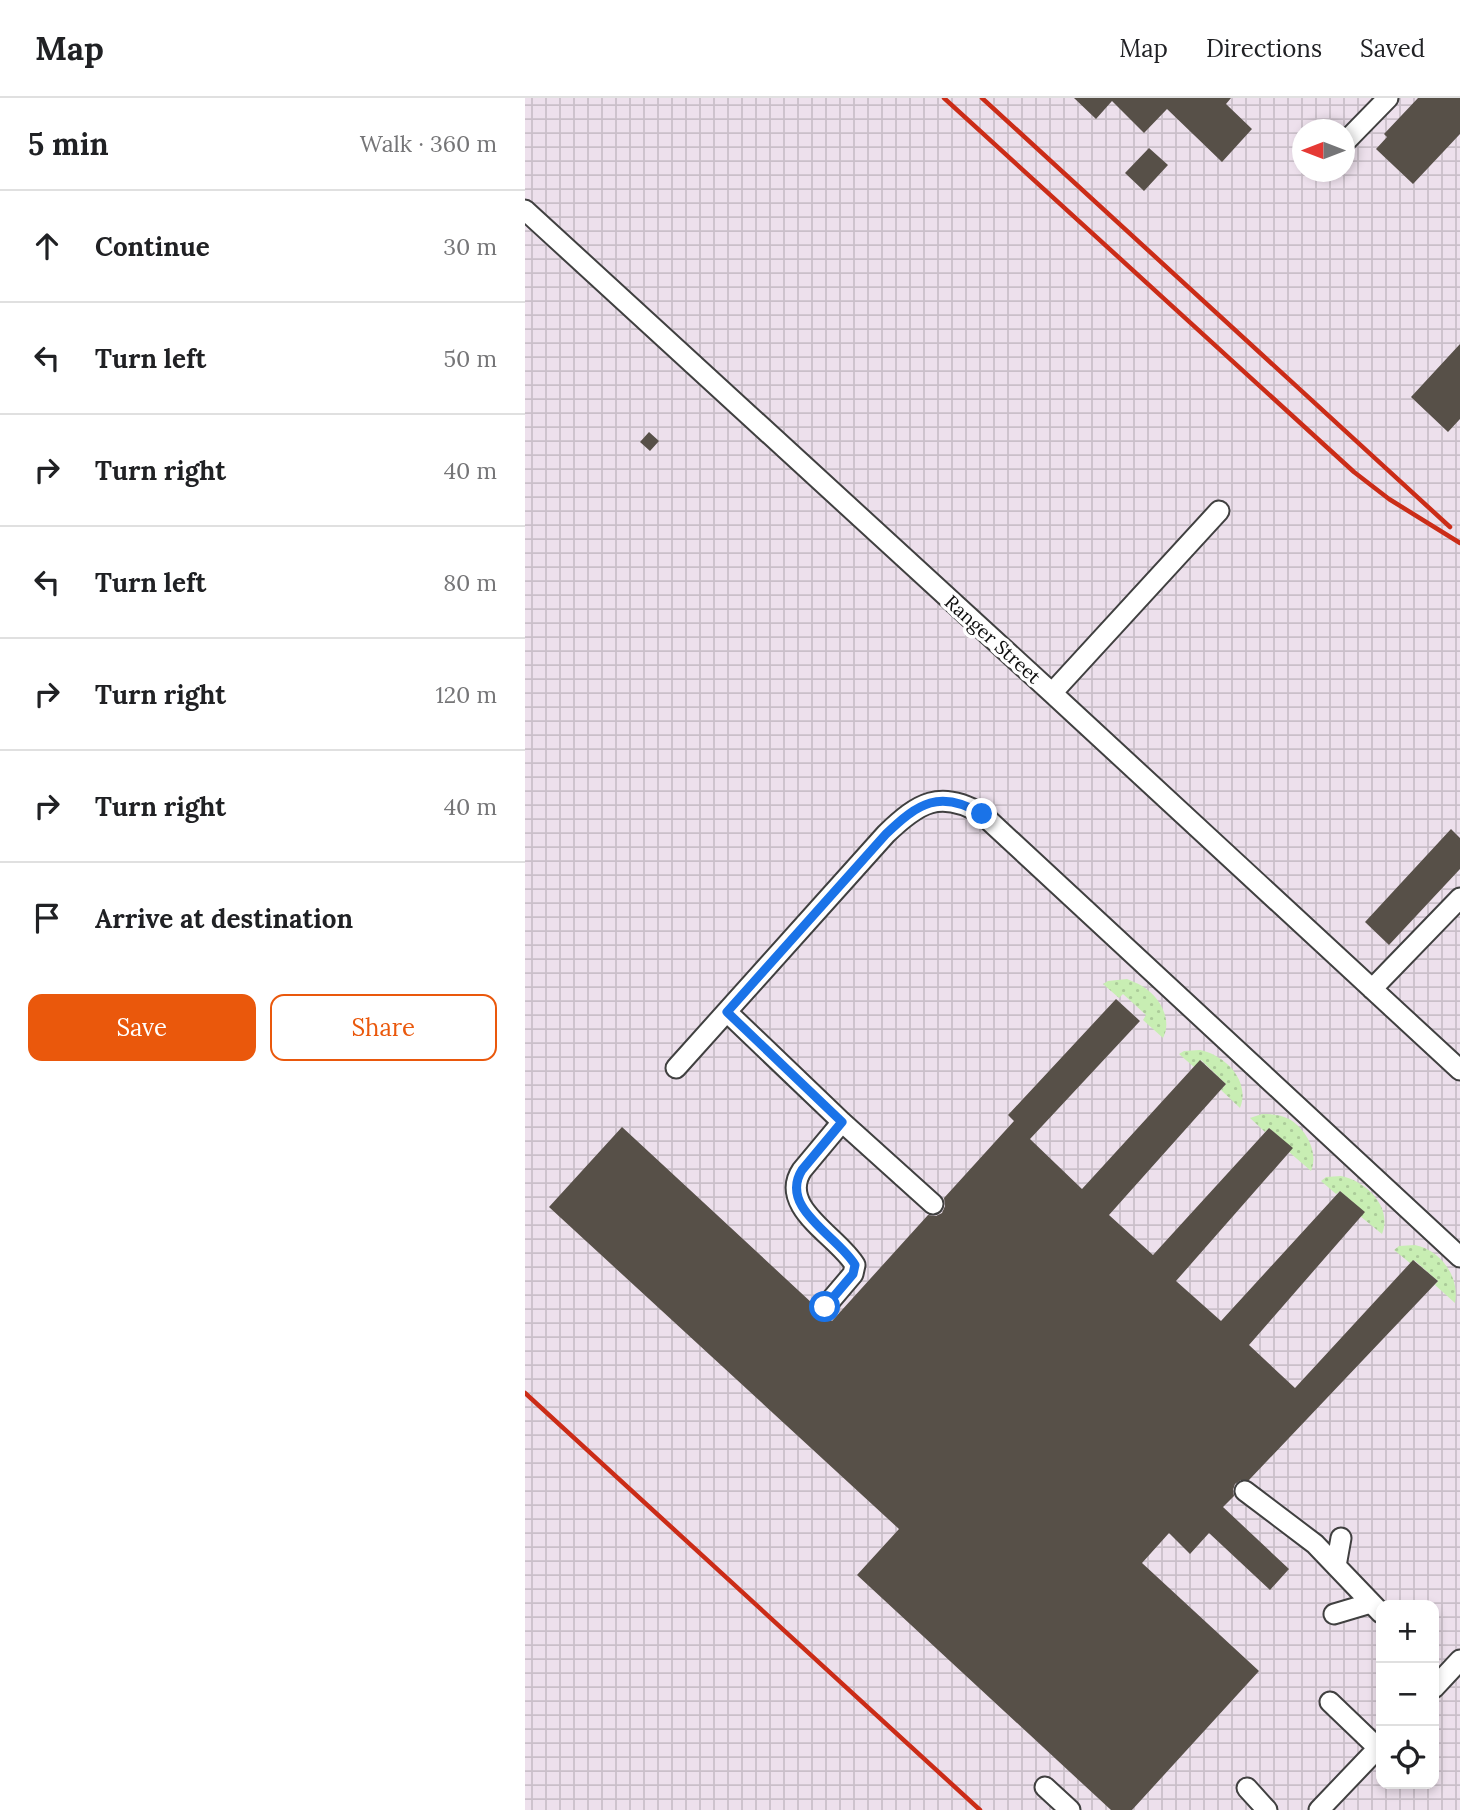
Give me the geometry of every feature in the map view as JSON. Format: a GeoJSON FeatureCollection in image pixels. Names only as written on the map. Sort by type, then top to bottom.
{"type":"FeatureCollection","features":[{"type":"Feature","properties":{"kind":"lane"},"geometry":{"type":"LineString","coordinates":[[1355,132],[1388,98]]}},
{"type":"Feature","properties":{"kind":"lane","name":"Ranger Street"},"geometry":{"type":"LineString","coordinates":[[525,210],[1460,1070]]}},
{"type":"Feature","properties":{"kind":"lane"},"geometry":{"type":"LineString","coordinates":[[1052,693],[1219,512]]}},
{"type":"Feature","properties":{"kind":"lane"},"geometry":{"type":"LineString","coordinates":[[675,1068],[905,816],[918,806],[936,802],[967,804],[992,823],[1460,1257]]}},
{"type":"Feature","properties":{"kind":"lane"},"geometry":{"type":"LineString","coordinates":[[1373,989],[1460,898]]}},
{"type":"Feature","properties":{"kind":"lane"},"geometry":{"type":"LineString","coordinates":[[727,1012],[933,1204]]}},
{"type":"Feature","properties":{"kind":"lane"},"geometry":{"type":"LineString","coordinates":[[825,1307],[853,1274],[855,1265],[844,1250],[811,1219],[797,1199],[795,1189],[802,1170],[842,1122]]}},
{"type":"Feature","properties":{"kind":"lane"},"geometry":{"type":"LineString","coordinates":[[1245,1492],[1315,1544],[1376,1608]]}},
{"type":"Feature","properties":{"kind":"lane"},"geometry":{"type":"LineString","coordinates":[[1336,1566],[1341,1538]]}},
{"type":"Feature","properties":{"kind":"lane"},"geometry":{"type":"LineString","coordinates":[[1334,1614],[1376,1608]]}},
{"type":"Feature","properties":{"kind":"lane"},"geometry":{"type":"LineString","coordinates":[[1330,1702],[1376,1742]]}},
{"type":"Feature","properties":{"kind":"lane"},"geometry":{"type":"LineString","coordinates":[[1319,1810],[1376,1750]]}},
{"type":"Feature","properties":{"kind":"lane"},"geometry":{"type":"LineString","coordinates":[[1045,1787],[1070,1810]]}},
{"type":"Feature","properties":{"kind":"lane"},"geometry":{"type":"LineString","coordinates":[[1247,1788],[1267,1810]]}},
{"type":"Feature","properties":{"kind":"shaded area"},"geometry":{"type":"Polygon","coordinates":[[[525,98],[1460,98],[1460,1810],[525,1810],[525,98]]]}},
{"type":"Feature","properties":{"kind":"green space"},"geometry":{"type":"Polygon","coordinates":[[[1127,979],[1148,990],[1159,1002],[1166,1023],[1163,1038],[1143,1020],[1146,1015],[1123,994],[1119,998],[1103,984],[1127,979]]]}},
{"type":"Feature","properties":{"kind":"green space"},"geometry":{"type":"Polygon","coordinates":[[[1200,1050],[1227,1063],[1239,1079],[1242,1088],[1240,1108],[1221,1090],[1226,1084],[1201,1060],[1194,1067],[1179,1054],[1200,1050]]]}},
{"type":"Feature","properties":{"kind":"green space"},"geometry":{"type":"Polygon","coordinates":[[[1262,1114],[1286,1117],[1301,1129],[1312,1149],[1311,1171],[1289,1152],[1292,1148],[1269,1128],[1265,1132],[1250,1118],[1262,1114]]]}},
{"type":"Feature","properties":{"kind":"green space"},"geometry":{"type":"Polygon","coordinates":[[[1341,1176],[1359,1183],[1375,1197],[1384,1214],[1382,1234],[1360,1216],[1364,1212],[1340,1191],[1336,1194],[1321,1181],[1326,1177],[1341,1176]]]}},
{"type":"Feature","properties":{"kind":"green space"},"geometry":{"type":"Polygon","coordinates":[[[1415,1245],[1433,1252],[1446,1266],[1454,1283],[1455,1303],[1435,1285],[1438,1281],[1414,1260],[1410,1263],[1394,1250],[1399,1246],[1415,1245]]]}},
{"type":"Feature","properties":{"kind":"building"},"geometry":{"type":"Polygon","coordinates":[[[1074,98],[1231,98],[1226,104],[1252,129],[1222,162],[1167,109],[1144,133],[1112,101],[1096,119],[1074,98]]]}},
{"type":"Feature","properties":{"kind":"building"},"geometry":{"type":"Polygon","coordinates":[[[1418,98],[1460,98],[1460,134],[1413,184],[1376,149],[1387,137],[1384,134],[1418,98]]]}},
{"type":"Feature","properties":{"kind":"building"},"geometry":{"type":"Polygon","coordinates":[[[1149,148],[1168,165],[1144,191],[1125,173],[1149,148]]]}},
{"type":"Feature","properties":{"kind":"building"},"geometry":{"type":"Polygon","coordinates":[[[1460,344],[1460,419],[1448,432],[1411,397],[1460,344]]]}},
{"type":"Feature","properties":{"kind":"building"},"geometry":{"type":"Polygon","coordinates":[[[649,432],[659,441],[650,451],[640,442],[649,432]]]}},
{"type":"Feature","properties":{"kind":"building"},"geometry":{"type":"Polygon","coordinates":[[[1451,829],[1460,838],[1460,869],[1389,945],[1365,922],[1451,829]]]}},
{"type":"Feature","properties":{"kind":"building"},"geometry":{"type":"Polygon","coordinates":[[[1116,999],[1140,1021],[1030,1139],[1082,1189],[1200,1060],[1226,1084],[1109,1215],[1153,1255],[1269,1128],[1293,1148],[1176,1281],[1221,1321],[1340,1191],[1365,1212],[1249,1345],[1295,1388],[1413,1260],[1438,1281],[1249,1480],[1241,1480],[1235,1484],[1234,1496],[1223,1507],[1289,1569],[1270,1590],[1209,1533],[1190,1554],[1169,1533],[1142,1563],[1259,1671],[1132,1810],[1111,1810],[857,1575],[899,1529],[549,1207],[622,1127],[813,1304],[817,1316],[832,1321],[928,1215],[936,1216],[942,1213],[944,1198],[1014,1121],[1008,1115],[1116,999]]]}},
{"type":"Feature","properties":{"kind":"railway"},"geometry":{"type":"LineString","coordinates":[[944,98],[1354,472],[1389,499],[1460,543]]}},
{"type":"Feature","properties":{"kind":"railway"},"geometry":{"type":"LineString","coordinates":[[982,98],[1450,527]]}},
{"type":"Feature","properties":{"kind":"railway"},"geometry":{"type":"LineString","coordinates":[[525,1393],[980,1810]]}},
{"type":"Feature","properties":{"kind":"route"},"geometry":{"type":"LineString","coordinates":[[825,1307],[856,1268],[844,1250],[811,1219],[797,1199],[795,1189],[802,1170],[842,1122],[727,1012],[905,816],[918,806],[952,801],[967,804],[982,814]]}}]}
